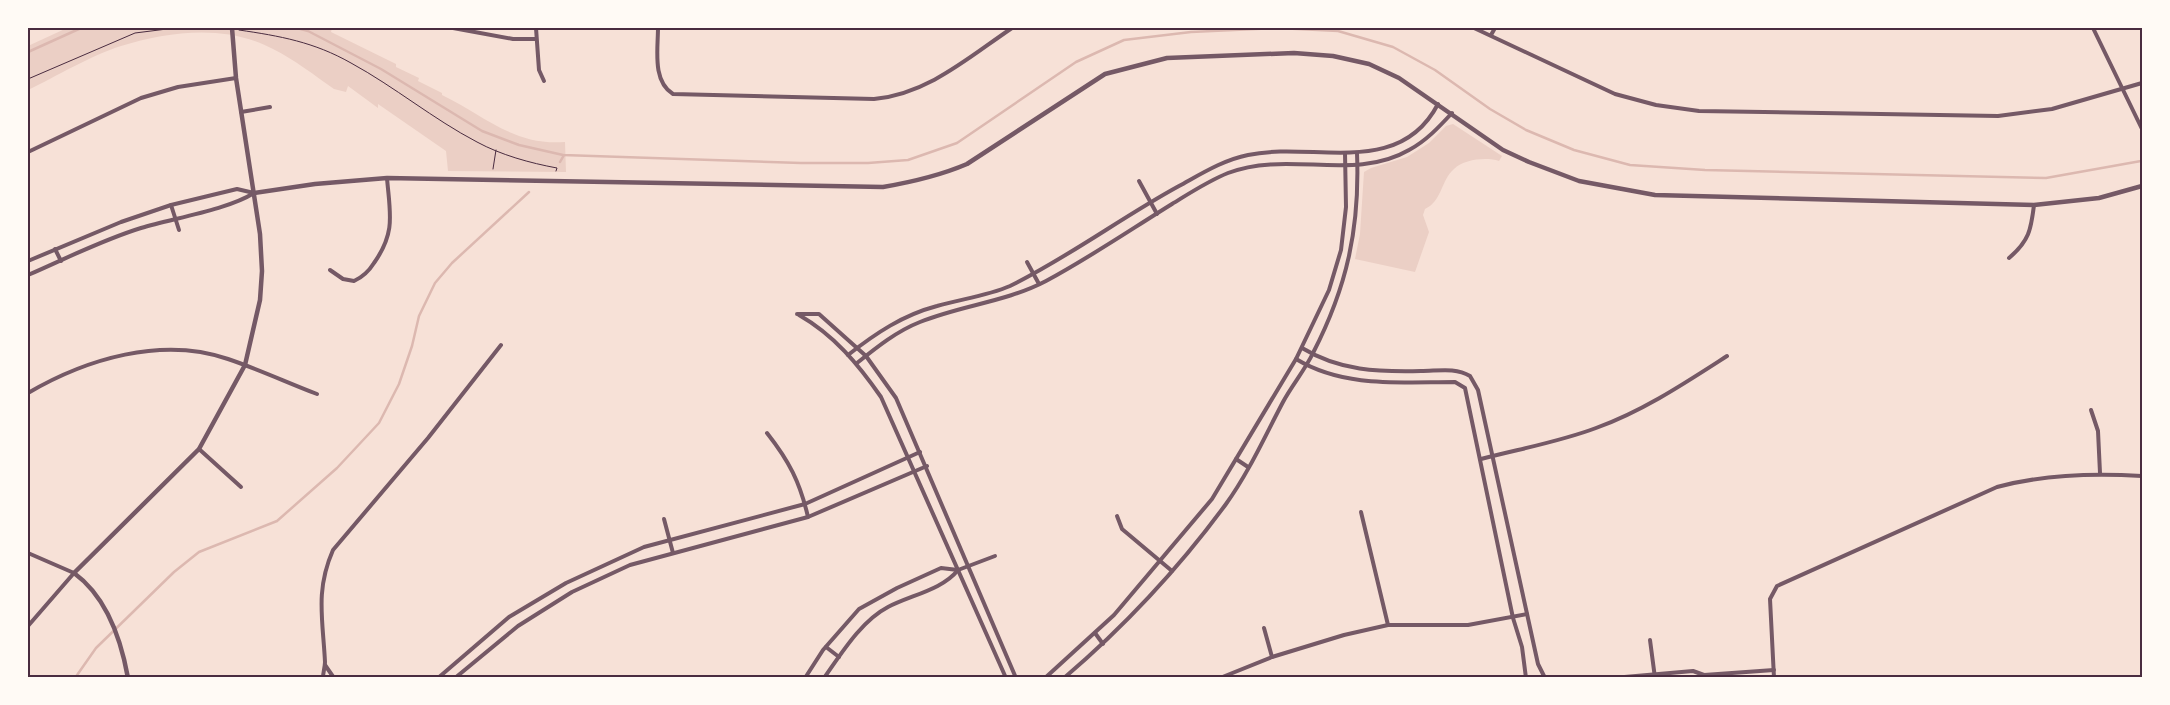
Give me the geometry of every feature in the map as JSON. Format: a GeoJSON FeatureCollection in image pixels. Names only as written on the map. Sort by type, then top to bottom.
{"type":"FeatureCollection","features":[{"type":"Feature","properties":{"kind":"street"},"geometry":{"type":"LineString","coordinates":[[28,626],[74,573],[199,450],[245,365],[260,300],[260,234],[236,78],[232,28]]}},
{"type":"Feature","properties":{"kind":"street"},"geometry":{"type":"LineString","coordinates":[[453,28],[513,39],[535,39]]}},
{"type":"Feature","properties":{"kind":"street"},"geometry":{"type":"LineString","coordinates":[[536,28],[535,39],[539,70],[544,81]]}},
{"type":"Feature","properties":{"kind":"street"},"geometry":{"type":"LineString","coordinates":[[658,28],[659,76],[663,86],[673,94],[874,99],[900,96],[933,82],[1012,28]]}},
{"type":"Feature","properties":{"kind":"street"},"geometry":{"type":"LineString","coordinates":[[1474,28],[1615,94],[1656,105],[1699,111],[1998,116],[2052,109],[2142,82]]}},
{"type":"Feature","properties":{"kind":"street"},"geometry":{"type":"LineString","coordinates":[[1491,35],[1495,28]]}},
{"type":"Feature","properties":{"kind":"street"},"geometry":{"type":"LineString","coordinates":[[2093,28],[2142,128]]}},
{"type":"Feature","properties":{"kind":"street"},"geometry":{"type":"LineString","coordinates":[[28,262],[55,249],[171,206],[237,189],[254,193],[315,184],[387,178],[883,187],[924,180],[966,164],[1105,74],[1167,58],[1294,53],[1333,56],[1377,67],[1399,78],[1452,112],[1502,150],[1579,181],[1622,191],[1655,195],[2034,204],[2099,198],[2142,186]]}},
{"type":"Feature","properties":{"kind":"street"},"geometry":{"type":"LineString","coordinates":[[28,152],[141,98],[178,86],[236,78]]}},
{"type":"Feature","properties":{"kind":"street"},"geometry":{"type":"LineString","coordinates":[[848,355],[875,333],[904,317],[999,290],[1033,274],[1150,203],[1229,160],[1250,154],[1301,152],[1357,153],[1390,146],[1408,137],[1424,125],[1438,104]]}},
{"type":"Feature","properties":{"kind":"street"},"geometry":{"type":"LineString","coordinates":[[241,112],[270,107]]}},
{"type":"Feature","properties":{"kind":"street"},"geometry":{"type":"LineString","coordinates":[[857,363],[900,331],[959,310],[999,301],[1039,284],[1227,174],[1249,166],[1270,163],[1358,165],[1389,159],[1410,150],[1431,134],[1452,112]]}},
{"type":"Feature","properties":{"kind":"street"},"geometry":{"type":"LineString","coordinates":[[1301,152],[1301,163]]}},
{"type":"Feature","properties":{"kind":"street"},"geometry":{"type":"LineString","coordinates":[[1045,678],[1114,615],[1212,499],[1296,359],[1329,290],[1343,234],[1346,207],[1345,153]]}},
{"type":"Feature","properties":{"kind":"street"},"geometry":{"type":"LineString","coordinates":[[1064,678],[1103,644],[1172,572],[1226,503],[1312,355],[1340,293],[1349,264],[1354,234],[1357,153]]}},
{"type":"Feature","properties":{"kind":"street"},"geometry":{"type":"LineString","coordinates":[[330,270],[343,279],[354,280],[369,271],[380,255],[388,242],[390,225],[387,178]]}},
{"type":"Feature","properties":{"kind":"street"},"geometry":{"type":"LineString","coordinates":[[1139,181],[1156,214]]}},
{"type":"Feature","properties":{"kind":"street"},"geometry":{"type":"LineString","coordinates":[[28,275],[121,234],[241,201],[254,193]]}},
{"type":"Feature","properties":{"kind":"street"},"geometry":{"type":"LineString","coordinates":[[2009,258],[2022,247],[2031,229],[2034,204]]}},
{"type":"Feature","properties":{"kind":"street"},"geometry":{"type":"LineString","coordinates":[[171,206],[178,230]]}},
{"type":"Feature","properties":{"kind":"street"},"geometry":{"type":"LineString","coordinates":[[1343,234],[1354,234]]}},
{"type":"Feature","properties":{"kind":"street"},"geometry":{"type":"LineString","coordinates":[[55,249],[61,261]]}},
{"type":"Feature","properties":{"kind":"street"},"geometry":{"type":"LineString","coordinates":[[1027,262],[1039,284]]}},
{"type":"Feature","properties":{"kind":"street"},"geometry":{"type":"LineString","coordinates":[[1329,290],[1340,293]]}},
{"type":"Feature","properties":{"kind":"street"},"geometry":{"type":"LineString","coordinates":[[957,301],[959,310]]}},
{"type":"Feature","properties":{"kind":"street"},"geometry":{"type":"LineString","coordinates":[[1006,678],[909,456],[881,397],[857,363],[821,328],[797,314],[819,314],[866,356],[896,398],[927,466],[1016,678]]}},
{"type":"Feature","properties":{"kind":"street"},"geometry":{"type":"LineString","coordinates":[[323,678],[325,664],[320,594],[324,570],[333,550],[428,438],[501,345]]}},
{"type":"Feature","properties":{"kind":"street"},"geometry":{"type":"LineString","coordinates":[[1302,348],[1312,355],[1346,368],[1381,371],[1455,370],[1470,376],[1478,390],[1538,664],[1545,678]]}},
{"type":"Feature","properties":{"kind":"street"},"geometry":{"type":"LineString","coordinates":[[28,392],[52,378],[81,367],[124,355],[160,349],[227,358],[317,394]]}},
{"type":"Feature","properties":{"kind":"street"},"geometry":{"type":"LineString","coordinates":[[1481,458],[1564,439],[1627,416],[1669,393],[1727,356]]}},
{"type":"Feature","properties":{"kind":"street"},"geometry":{"type":"LineString","coordinates":[[1296,359],[1305,365],[1340,378],[1381,383],[1455,382],[1463,386],[1467,394],[1498,536],[1513,618],[1522,647],[1526,678]]}},
{"type":"Feature","properties":{"kind":"street"},"geometry":{"type":"LineString","coordinates":[[1381,371],[1381,383]]}},
{"type":"Feature","properties":{"kind":"street"},"geometry":{"type":"LineString","coordinates":[[1463,386],[1470,376]]}},
{"type":"Feature","properties":{"kind":"street"},"geometry":{"type":"LineString","coordinates":[[2092,410],[2098,431],[2100,473]]}},
{"type":"Feature","properties":{"kind":"street"},"geometry":{"type":"LineString","coordinates":[[767,433],[787,459],[805,504],[808,517]]}},
{"type":"Feature","properties":{"kind":"street"},"geometry":{"type":"LineString","coordinates":[[199,450],[241,487]]}},
{"type":"Feature","properties":{"kind":"street"},"geometry":{"type":"LineString","coordinates":[[438,678],[509,617],[566,583],[644,547],[805,504],[920,452]]}},
{"type":"Feature","properties":{"kind":"street"},"geometry":{"type":"LineString","coordinates":[[1236,459],[1248,467]]}},
{"type":"Feature","properties":{"kind":"street"},"geometry":{"type":"LineString","coordinates":[[455,678],[472,662],[518,626],[572,592],[630,566],[808,517],[927,466]]}},
{"type":"Feature","properties":{"kind":"street"},"geometry":{"type":"LineString","coordinates":[[1774,678],[1770,599],[1777,586],[1997,487],[2020,481],[2100,473],[2142,476]]}},
{"type":"Feature","properties":{"kind":"street"},"geometry":{"type":"LineString","coordinates":[[1361,512],[1388,625]]}},
{"type":"Feature","properties":{"kind":"street"},"geometry":{"type":"LineString","coordinates":[[1117,516],[1122,528],[1172,572]]}},
{"type":"Feature","properties":{"kind":"street"},"geometry":{"type":"LineString","coordinates":[[664,519],[673,553]]}},
{"type":"Feature","properties":{"kind":"street"},"geometry":{"type":"LineString","coordinates":[[1498,536],[1509,534]]}},
{"type":"Feature","properties":{"kind":"street"},"geometry":{"type":"LineString","coordinates":[[28,553],[74,573],[84,580],[103,606],[120,641],[128,678]]}},
{"type":"Feature","properties":{"kind":"street"},"geometry":{"type":"LineString","coordinates":[[805,678],[826,647],[859,609],[897,588],[941,568],[958,570],[995,556]]}},
{"type":"Feature","properties":{"kind":"street"},"geometry":{"type":"LineString","coordinates":[[824,678],[863,628],[886,608],[950,580],[958,570]]}},
{"type":"Feature","properties":{"kind":"street"},"geometry":{"type":"LineString","coordinates":[[566,583],[572,592]]}},
{"type":"Feature","properties":{"kind":"street"},"geometry":{"type":"LineString","coordinates":[[1220,678],[1272,657],[1344,635],[1388,625],[1468,625],[1527,614]]}},
{"type":"Feature","properties":{"kind":"street"},"geometry":{"type":"LineString","coordinates":[[1264,628],[1272,657]]}},
{"type":"Feature","properties":{"kind":"street"},"geometry":{"type":"LineString","coordinates":[[1095,633],[1103,644]]}},
{"type":"Feature","properties":{"kind":"street"},"geometry":{"type":"LineString","coordinates":[[1650,640],[1654,675]]}},
{"type":"Feature","properties":{"kind":"street"},"geometry":{"type":"LineString","coordinates":[[992,647],[1001,643]]}},
{"type":"Feature","properties":{"kind":"street"},"geometry":{"type":"LineString","coordinates":[[826,647],[839,657]]}},
{"type":"Feature","properties":{"kind":"street"},"geometry":{"type":"LineString","coordinates":[[465,654],[472,662]]}},
{"type":"Feature","properties":{"kind":"street"},"geometry":{"type":"LineString","coordinates":[[325,664],[334,678]]}},
{"type":"Feature","properties":{"kind":"street"},"geometry":{"type":"LineString","coordinates":[[1613,678],[1693,671],[1704,675],[1774,670]]}},
{"type":"Feature","properties":{"kind":"street"},"geometry":{"type":"LineString","coordinates":[[1699,678],[1704,675]]}},
{"type":"Feature","properties":{"kind":"path"},"geometry":{"type":"LineString","coordinates":[[28,79],[135,33],[175,28]]}},
{"type":"Feature","properties":{"kind":"path"},"geometry":{"type":"LineString","coordinates":[[232,28],[296,39],[352,63],[479,143],[525,161],[557,168],[556,171]]}},
{"type":"Feature","properties":{"kind":"path"},"geometry":{"type":"LineString","coordinates":[[492,169],[497,150]]}},
{"type":"Feature","properties":{"kind":"shaded area"},"geometry":{"type":"Polygon","coordinates":[[[67,28],[332,28],[331,32],[396,64],[396,67],[419,78],[418,81],[442,93],[442,95],[500,128],[530,139],[547,142],[565,142],[566,172],[448,171],[446,151],[378,104],[378,108],[348,86],[346,92],[334,89],[273,49],[255,41],[217,33],[178,34],[121,46],[74,66],[28,90],[28,46],[67,28]]]}},
{"type":"Feature","properties":{"kind":"shaded area"},"geometry":{"type":"Polygon","coordinates":[[[1453,124],[1502,156],[1499,161],[1482,159],[1469,161],[1454,169],[1446,179],[1435,201],[1425,209],[1423,215],[1429,232],[1415,272],[1355,259],[1360,234],[1364,172],[1407,157],[1429,143],[1446,126],[1453,124]]]}},
{"type":"Feature","properties":{"kind":"waterway"},"geometry":{"type":"LineString","coordinates":[[28,52],[81,28]]}},
{"type":"Feature","properties":{"kind":"waterway"},"geometry":{"type":"LineString","coordinates":[[297,28],[308,31],[381,69],[482,131],[519,145],[563,155],[801,163],[868,163],[908,160],[957,143],[1076,62],[1124,40],[1191,32],[1277,28],[1338,31],[1393,47],[1435,70],[1490,109],[1526,130],[1574,150],[1630,165],[1705,170],[2046,178],[2141,161]]}},
{"type":"Feature","properties":{"kind":"waterway"},"geometry":{"type":"LineString","coordinates":[[560,162],[564,155]]}},
{"type":"Feature","properties":{"kind":"waterway"},"geometry":{"type":"LineString","coordinates":[[75,678],[96,648],[174,572],[199,552],[277,521],[337,468],[379,423],[399,384],[412,346],[419,316],[435,283],[452,263],[529,192]]}}]}
